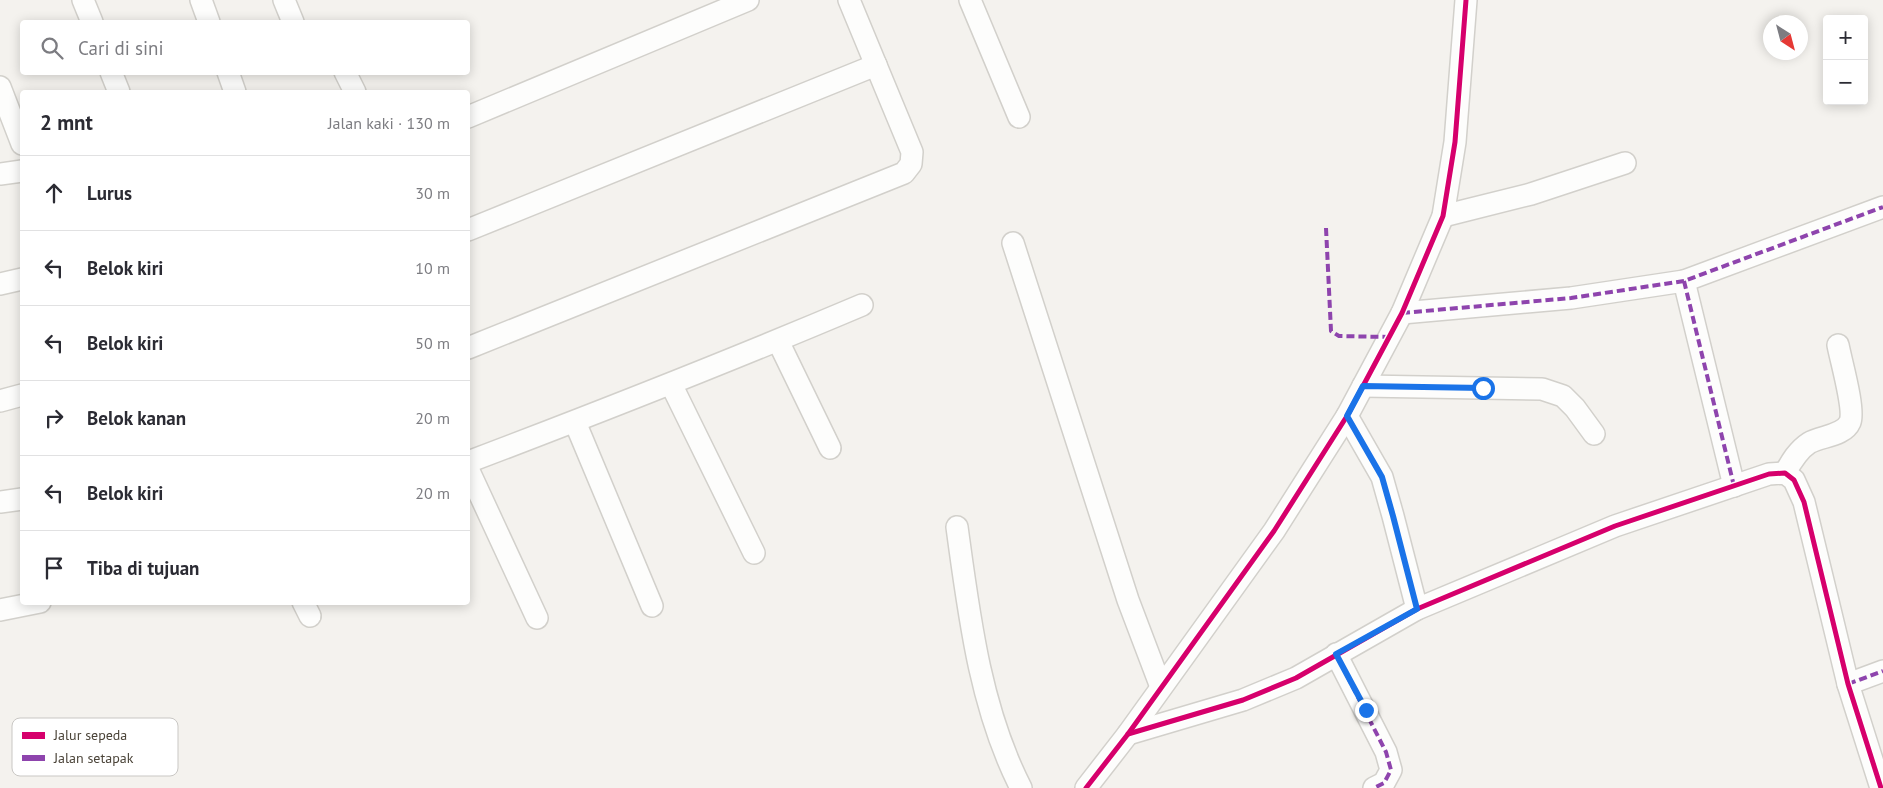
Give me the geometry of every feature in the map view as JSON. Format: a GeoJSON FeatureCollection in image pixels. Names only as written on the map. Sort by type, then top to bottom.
{"type":"FeatureCollection","features":[{"type":"Feature","properties":{"kind":"street"},"geometry":{"type":"LineString","coordinates":[[84,0],[91,20]]}},
{"type":"Feature","properties":{"kind":"street"},"geometry":{"type":"LineString","coordinates":[[201,0],[208,20]]}},
{"type":"Feature","properties":{"kind":"street"},"geometry":{"type":"LineString","coordinates":[[284,0],[292,20]]}},
{"type":"Feature","properties":{"kind":"street"},"geometry":{"type":"LineString","coordinates":[[470,116],[748,0]]}},
{"type":"Feature","properties":{"kind":"street"},"geometry":{"type":"LineString","coordinates":[[470,347],[904,173],[911,164],[912,152],[849,0]]}},
{"type":"Feature","properties":{"kind":"street"},"geometry":{"type":"LineString","coordinates":[[970,0],[1019,117]]}},
{"type":"Feature","properties":{"kind":"street"},"geometry":{"type":"LineString","coordinates":[[1092,786],[1274,531],[1347,416],[1402,314],[1444,216],[1455,142],[1466,0]]}},
{"type":"Feature","properties":{"kind":"street"},"geometry":{"type":"LineString","coordinates":[[470,229],[876,65]]}},
{"type":"Feature","properties":{"kind":"street"},"geometry":{"type":"LineString","coordinates":[[112,75],[118,90]]}},
{"type":"Feature","properties":{"kind":"street"},"geometry":{"type":"LineString","coordinates":[[229,75],[234,90]]}},
{"type":"Feature","properties":{"kind":"street"},"geometry":{"type":"LineString","coordinates":[[346,75],[354,90]]}},
{"type":"Feature","properties":{"kind":"street"},"geometry":{"type":"LineString","coordinates":[[0,87],[20,139]]}},
{"type":"Feature","properties":{"kind":"street"},"geometry":{"type":"LineString","coordinates":[[1444,216],[1532,194],[1624,163]]}},
{"type":"Feature","properties":{"kind":"street"},"geometry":{"type":"LineString","coordinates":[[0,174],[20,171]]}},
{"type":"Feature","properties":{"kind":"street"},"geometry":{"type":"LineString","coordinates":[[1402,314],[1571,298],[1684,281],[1883,207]]}},
{"type":"Feature","properties":{"kind":"street"},"geometry":{"type":"LineString","coordinates":[[1012,243],[1128,600],[1161,687]]}},
{"type":"Feature","properties":{"kind":"street"},"geometry":{"type":"LineString","coordinates":[[0,284],[20,279]]}},
{"type":"Feature","properties":{"kind":"street"},"geometry":{"type":"LineString","coordinates":[[1684,281],[1734,486]]}},
{"type":"Feature","properties":{"kind":"street"},"geometry":{"type":"LineString","coordinates":[[470,461],[671,384],[862,305]]}},
{"type":"Feature","properties":{"kind":"street"},"geometry":{"type":"LineString","coordinates":[[778,341],[830,448]]}},
{"type":"Feature","properties":{"kind":"street"},"geometry":{"type":"LineString","coordinates":[[1785,473],[1795,455],[1808,443],[1844,430],[1850,422],[1849,399],[1838,345]]}},
{"type":"Feature","properties":{"kind":"street"},"geometry":{"type":"LineString","coordinates":[[671,384],[754,553]]}},
{"type":"Feature","properties":{"kind":"street"},"geometry":{"type":"LineString","coordinates":[[1363,386],[1542,389],[1563,396],[1575,408],[1594,434]]}},
{"type":"Feature","properties":{"kind":"street"},"geometry":{"type":"LineString","coordinates":[[0,401],[20,396]]}},
{"type":"Feature","properties":{"kind":"street"},"geometry":{"type":"LineString","coordinates":[[1347,416],[1382,477],[1417,609]]}},
{"type":"Feature","properties":{"kind":"street"},"geometry":{"type":"LineString","coordinates":[[574,422],[652,606]]}},
{"type":"Feature","properties":{"kind":"street"},"geometry":{"type":"LineString","coordinates":[[470,473],[537,618]]}},
{"type":"Feature","properties":{"kind":"street"},"geometry":{"type":"LineString","coordinates":[[1128,734],[1243,700],[1296,678],[1417,609],[1615,526],[1768,474],[1785,473],[1794,480],[1804,502],[1848,684],[1881,788]]}},
{"type":"Feature","properties":{"kind":"street"},"geometry":{"type":"LineString","coordinates":[[0,502],[20,498]]}},
{"type":"Feature","properties":{"kind":"street"},"geometry":{"type":"LineString","coordinates":[[957,527],[971,630],[1006,758],[1021,788]]}},
{"type":"Feature","properties":{"kind":"street"},"geometry":{"type":"LineString","coordinates":[[0,610],[25,605]]}},
{"type":"Feature","properties":{"kind":"street"},"geometry":{"type":"LineString","coordinates":[[1336,654],[1386,752],[1391,770],[1384,783],[1374,788]]}},
{"type":"Feature","properties":{"kind":"street"},"geometry":{"type":"LineString","coordinates":[[1848,684],[1883,670]]}},
{"type":"Feature","properties":{"kind":"marked path"},"geometry":{"type":"LineString","coordinates":[[1402,313],[1571,298],[1684,281],[1883,207]]}},
{"type":"Feature","properties":{"kind":"marked path"},"geometry":{"type":"LineString","coordinates":[[1326,228],[1331,331],[1339,336],[1389,337]]}},
{"type":"Feature","properties":{"kind":"marked path"},"geometry":{"type":"LineString","coordinates":[[1684,281],[1734,486]]}},
{"type":"Feature","properties":{"kind":"marked path"},"geometry":{"type":"LineString","coordinates":[[1347,416],[1382,477],[1417,609]]}},
{"type":"Feature","properties":{"kind":"marked path"},"geometry":{"type":"LineString","coordinates":[[1336,654],[1386,752],[1391,770],[1384,783],[1374,788]]}},
{"type":"Feature","properties":{"kind":"marked path"},"geometry":{"type":"LineString","coordinates":[[1848,684],[1883,671]]}},
{"type":"Feature","properties":{"kind":"cycle path"},"geometry":{"type":"LineString","coordinates":[[1086,788],[1128,734],[1274,531],[1347,416],[1402,313],[1443,216],[1455,142],[1466,0]]}},
{"type":"Feature","properties":{"kind":"cycle path"},"geometry":{"type":"LineString","coordinates":[[1128,734],[1243,700],[1296,678],[1417,609],[1615,526],[1769,474],[1785,473],[1794,480],[1804,502],[1848,684],[1881,788]]}},
{"type":"Feature","properties":{"kind":"route"},"geometry":{"type":"LineString","coordinates":[[1366,710],[1336,654],[1417,609],[1382,477],[1347,416],[1363,386],[1483,388]]}}]}
